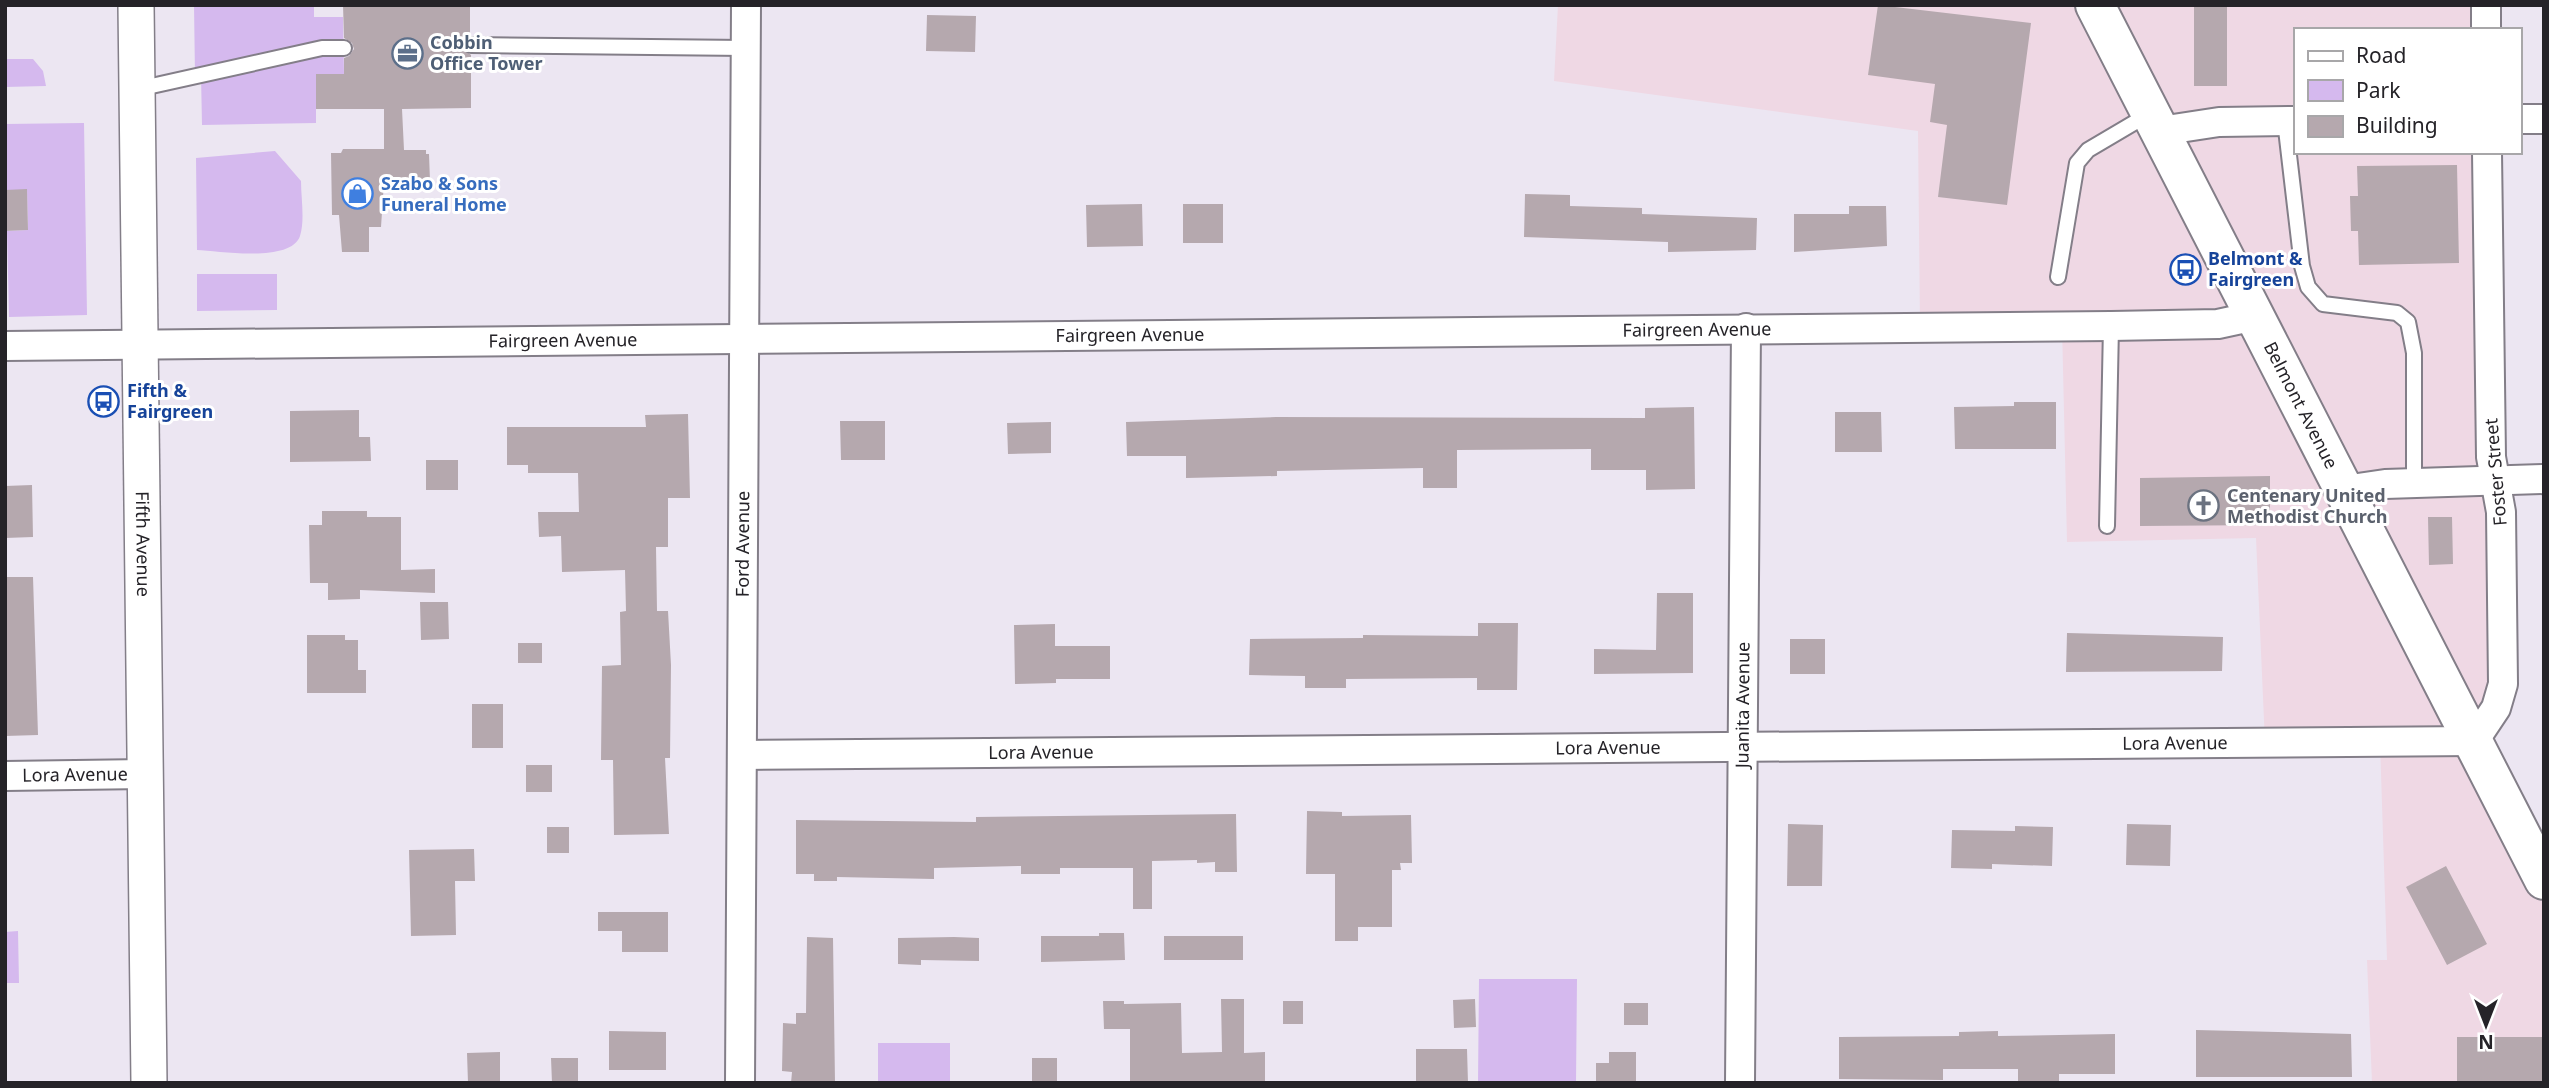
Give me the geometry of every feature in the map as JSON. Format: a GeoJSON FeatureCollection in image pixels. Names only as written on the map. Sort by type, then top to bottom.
{"type":"FeatureCollection","features":[{"type":"Feature","properties":{"kind":"main road","name":"Belmont Avenue"},"geometry":{"type":"LineString","coordinates":[[2095,5],[2544,880]]}},
{"type":"Feature","properties":{"kind":"street","name":"Fifth Avenue"},"geometry":{"type":"LineString","coordinates":[[136,5],[149,1083]]}},
{"type":"Feature","properties":{"kind":"street","name":"Ford Avenue"},"geometry":{"type":"LineString","coordinates":[[740,1083],[746,5]]}},
{"type":"Feature","properties":{"kind":"street"},"geometry":{"type":"LineString","coordinates":[[2486,5],[2486,28]]}},
{"type":"Feature","properties":{"kind":"street"},"geometry":{"type":"LineString","coordinates":[[2521,119],[2544,119]]}},
{"type":"Feature","properties":{"kind":"street"},"geometry":{"type":"LineString","coordinates":[[2155,122],[2290,121]]}},
{"type":"Feature","properties":{"kind":"street","name":"Foster Street"},"geometry":{"type":"LineString","coordinates":[[2474,741],[2496,708],[2503,684],[2501,512],[2491,457],[2487,154]]}},
{"type":"Feature","properties":{"kind":"street","name":"Fairgreen Avenue"},"geometry":{"type":"LineString","coordinates":[[5,346],[2111,326],[2218,324],[2255,316]]}},
{"type":"Feature","properties":{"kind":"street","name":"Juanita Avenue"},"geometry":{"type":"LineString","coordinates":[[1740,1083],[1746,328]]}},
{"type":"Feature","properties":{"kind":"street"},"geometry":{"type":"LineString","coordinates":[[2344,490],[2414,483],[2544,478]]}},
{"type":"Feature","properties":{"kind":"street","name":"Lora Avenue"},"geometry":{"type":"LineString","coordinates":[[742,755],[2474,741]]}},
{"type":"Feature","properties":{"kind":"street","name":"Lora Avenue"},"geometry":{"type":"LineString","coordinates":[[5,776],[145,774]]}},
{"type":"Feature","properties":{"kind":"lane"},"geometry":{"type":"LineString","coordinates":[[471,46],[746,48]]}},
{"type":"Feature","properties":{"kind":"lane"},"geometry":{"type":"LineString","coordinates":[[137,89],[322,48],[344,48]]}},
{"type":"Feature","properties":{"kind":"lane"},"geometry":{"type":"LineString","coordinates":[[2290,121],[2302,266],[2308,287],[2323,304],[2398,313],[2408,322],[2414,353],[2414,483]]}},
{"type":"Feature","properties":{"kind":"lane"},"geometry":{"type":"LineString","coordinates":[[2059,276],[2077,163],[2088,150],[2155,122]]}},
{"type":"Feature","properties":{"kind":"lane"},"geometry":{"type":"LineString","coordinates":[[2106,526],[2111,326]]}},
{"type":"Feature","properties":{"kind":"shaded area"},"geometry":{"type":"Polygon","coordinates":[[[1558,5],[2486,5],[2486,28],[2294,28],[2294,154],[2487,154],[2503,684],[2474,741],[2544,880],[2544,1083],[2372,1083],[2367,960],[2387,960],[2380,742],[2265,743],[2256,538],[2067,542],[2062,325],[1920,326],[1918,131],[1554,81],[1558,5]]]}},
{"type":"Feature","properties":{"kind":"green space"},"geometry":{"type":"Polygon","coordinates":[[[194,5],[314,5],[314,17],[343,17],[344,74],[316,74],[316,123],[202,125],[201,75],[195,76],[194,5]]]}},
{"type":"Feature","properties":{"kind":"green space"},"geometry":{"type":"Polygon","coordinates":[[[5,59],[33,59],[43,71],[46,86],[5,87],[5,59]]]}},
{"type":"Feature","properties":{"kind":"green space"},"geometry":{"type":"Polygon","coordinates":[[[84,123],[87,315],[9,317],[7,231],[28,230],[27,190],[5,190],[5,124],[84,123]]]}},
{"type":"Feature","properties":{"kind":"green space"},"geometry":{"type":"Polygon","coordinates":[[[275,151],[301,181],[302,223],[300,236],[294,244],[269,253],[197,250],[196,158],[275,151]]]}},
{"type":"Feature","properties":{"kind":"green space"},"geometry":{"type":"Polygon","coordinates":[[[197,274],[277,274],[277,310],[197,311],[197,274]]]}},
{"type":"Feature","properties":{"kind":"green space"},"geometry":{"type":"Polygon","coordinates":[[[18,931],[19,983],[5,983],[5,932],[18,931]]]}},
{"type":"Feature","properties":{"kind":"green space"},"geometry":{"type":"Polygon","coordinates":[[[1479,979],[1577,979],[1576,1083],[1478,1083],[1479,979]]]}},
{"type":"Feature","properties":{"kind":"green space"},"geometry":{"type":"Polygon","coordinates":[[[878,1043],[950,1043],[950,1083],[878,1083],[878,1043]]]}},
{"type":"Feature","properties":{"kind":"building","name":"Cobbin Office Tower"},"geometry":{"type":"Polygon","coordinates":[[[343,5],[470,5],[470,35],[463,40],[461,46],[471,55],[471,108],[402,109],[404,150],[426,150],[426,154],[429,154],[430,181],[384,182],[381,227],[369,227],[369,252],[342,252],[339,215],[332,215],[331,153],[341,153],[343,149],[384,149],[384,109],[316,109],[316,74],[344,74],[344,58],[354,49],[352,43],[344,38],[343,5]]]}},
{"type":"Feature","properties":{"kind":"building"},"geometry":{"type":"Polygon","coordinates":[[[1878,5],[2031,23],[2007,205],[1938,197],[1947,125],[1930,122],[1935,84],[1868,75],[1878,5]]]}},
{"type":"Feature","properties":{"kind":"building"},"geometry":{"type":"Polygon","coordinates":[[[2194,5],[2227,5],[2227,86],[2194,86],[2194,5]]]}},
{"type":"Feature","properties":{"kind":"building"},"geometry":{"type":"Polygon","coordinates":[[[927,15],[976,16],[975,52],[926,51],[927,15]]]}},
{"type":"Feature","properties":{"kind":"building"},"geometry":{"type":"Polygon","coordinates":[[[2457,165],[2459,263],[2359,265],[2358,231],[2351,231],[2350,196],[2358,196],[2357,166],[2457,165]]]}},
{"type":"Feature","properties":{"kind":"building"},"geometry":{"type":"Polygon","coordinates":[[[27,189],[28,230],[5,231],[5,190],[27,189]]]}},
{"type":"Feature","properties":{"kind":"building"},"geometry":{"type":"Polygon","coordinates":[[[1525,194],[1570,195],[1570,206],[1642,208],[1642,214],[1757,218],[1756,250],[1668,252],[1668,242],[1524,237],[1525,194]]]}},
{"type":"Feature","properties":{"kind":"building"},"geometry":{"type":"Polygon","coordinates":[[[1142,204],[1143,246],[1087,247],[1086,205],[1142,204]]]}},
{"type":"Feature","properties":{"kind":"building"},"geometry":{"type":"Polygon","coordinates":[[[1183,204],[1223,204],[1223,243],[1183,243],[1183,204]]]}},
{"type":"Feature","properties":{"kind":"building"},"geometry":{"type":"Polygon","coordinates":[[[1849,206],[1886,206],[1887,246],[1794,252],[1794,214],[1849,214],[1849,206]]]}},
{"type":"Feature","properties":{"kind":"building"},"geometry":{"type":"Polygon","coordinates":[[[2014,402],[2056,402],[2056,449],[1955,449],[1954,407],[2014,406],[2014,402]]]}},
{"type":"Feature","properties":{"kind":"building"},"geometry":{"type":"Polygon","coordinates":[[[1694,407],[1695,489],[1646,490],[1646,470],[1591,470],[1591,449],[1457,450],[1457,488],[1423,488],[1423,468],[1277,471],[1277,476],[1186,478],[1186,456],[1127,456],[1126,422],[1276,417],[1645,418],[1645,408],[1694,407]]]}},
{"type":"Feature","properties":{"kind":"building"},"geometry":{"type":"Polygon","coordinates":[[[359,410],[359,437],[370,437],[371,461],[290,462],[290,411],[359,410]]]}},
{"type":"Feature","properties":{"kind":"building"},"geometry":{"type":"Polygon","coordinates":[[[1835,412],[1881,412],[1882,452],[1835,452],[1835,412]]]}},
{"type":"Feature","properties":{"kind":"building"},"geometry":{"type":"Polygon","coordinates":[[[688,414],[690,498],[668,498],[668,547],[656,547],[657,611],[668,611],[671,665],[670,758],[665,758],[669,834],[614,835],[613,760],[601,760],[602,666],[621,665],[620,612],[626,611],[625,570],[562,572],[561,536],[539,537],[538,512],[579,512],[578,473],[528,473],[528,465],[507,465],[507,427],[646,427],[645,415],[688,414]]]}},
{"type":"Feature","properties":{"kind":"building"},"geometry":{"type":"Polygon","coordinates":[[[840,421],[885,421],[885,460],[841,460],[840,421]]]}},
{"type":"Feature","properties":{"kind":"building"},"geometry":{"type":"Polygon","coordinates":[[[1051,422],[1051,453],[1008,454],[1007,423],[1051,422]]]}},
{"type":"Feature","properties":{"kind":"building"},"geometry":{"type":"Polygon","coordinates":[[[426,460],[458,460],[458,490],[426,490],[426,460]]]}},
{"type":"Feature","properties":{"kind":"building"},"geometry":{"type":"Polygon","coordinates":[[[2270,476],[2270,525],[2140,526],[2140,478],[2270,476]]]}},
{"type":"Feature","properties":{"kind":"building"},"geometry":{"type":"Polygon","coordinates":[[[32,485],[33,537],[5,538],[5,486],[32,485]]]}},
{"type":"Feature","properties":{"kind":"building"},"geometry":{"type":"Polygon","coordinates":[[[322,511],[367,511],[367,517],[401,517],[401,570],[435,569],[435,593],[360,590],[360,599],[328,600],[328,583],[310,583],[309,525],[322,525],[322,511]]]}},
{"type":"Feature","properties":{"kind":"building"},"geometry":{"type":"Polygon","coordinates":[[[2428,517],[2452,517],[2453,564],[2429,565],[2428,517]]]}},
{"type":"Feature","properties":{"kind":"building"},"geometry":{"type":"Polygon","coordinates":[[[5,577],[33,577],[38,735],[5,736],[5,577]]]}},
{"type":"Feature","properties":{"kind":"building"},"geometry":{"type":"Polygon","coordinates":[[[1657,593],[1693,593],[1693,673],[1594,674],[1594,649],[1656,650],[1657,593]]]}},
{"type":"Feature","properties":{"kind":"building"},"geometry":{"type":"Polygon","coordinates":[[[420,602],[448,602],[449,639],[421,640],[420,602]]]}},
{"type":"Feature","properties":{"kind":"building"},"geometry":{"type":"Polygon","coordinates":[[[1478,623],[1518,623],[1517,690],[1477,690],[1477,678],[1346,679],[1346,688],[1305,688],[1305,676],[1249,675],[1250,639],[1363,638],[1363,635],[1478,636],[1478,623]]]}},
{"type":"Feature","properties":{"kind":"building"},"geometry":{"type":"Polygon","coordinates":[[[1055,624],[1055,646],[1110,646],[1110,679],[1056,679],[1056,683],[1015,684],[1014,625],[1055,624]]]}},
{"type":"Feature","properties":{"kind":"building"},"geometry":{"type":"Polygon","coordinates":[[[2067,633],[2223,637],[2222,671],[2066,672],[2067,633]]]}},
{"type":"Feature","properties":{"kind":"building"},"geometry":{"type":"Polygon","coordinates":[[[307,635],[345,635],[345,640],[358,640],[358,670],[366,670],[366,693],[307,693],[307,635]]]}},
{"type":"Feature","properties":{"kind":"building"},"geometry":{"type":"Polygon","coordinates":[[[1790,639],[1825,639],[1825,674],[1790,674],[1790,639]]]}},
{"type":"Feature","properties":{"kind":"building"},"geometry":{"type":"Polygon","coordinates":[[[518,643],[542,643],[542,663],[518,663],[518,643]]]}},
{"type":"Feature","properties":{"kind":"building"},"geometry":{"type":"Polygon","coordinates":[[[472,704],[503,704],[503,748],[472,748],[472,704]]]}},
{"type":"Feature","properties":{"kind":"building"},"geometry":{"type":"Polygon","coordinates":[[[526,765],[552,765],[552,792],[526,792],[526,765]]]}},
{"type":"Feature","properties":{"kind":"building"},"geometry":{"type":"Polygon","coordinates":[[[1307,811],[1342,812],[1342,816],[1411,815],[1412,863],[1400,863],[1401,870],[1392,870],[1392,927],[1358,927],[1358,941],[1335,941],[1335,874],[1306,874],[1307,811]]]}},
{"type":"Feature","properties":{"kind":"building"},"geometry":{"type":"Polygon","coordinates":[[[1236,814],[1237,872],[1215,872],[1215,862],[1152,861],[1152,909],[1133,909],[1133,868],[1060,868],[1060,874],[1021,874],[1021,866],[934,868],[934,879],[837,877],[837,881],[814,881],[814,874],[796,874],[796,820],[976,822],[976,817],[1236,814]]]}},
{"type":"Feature","properties":{"kind":"building"},"geometry":{"type":"Polygon","coordinates":[[[1788,824],[1823,825],[1822,886],[1787,886],[1788,824]]]}},
{"type":"Feature","properties":{"kind":"building"},"geometry":{"type":"Polygon","coordinates":[[[2127,824],[2171,825],[2170,866],[2126,865],[2127,824]]]}},
{"type":"Feature","properties":{"kind":"building"},"geometry":{"type":"Polygon","coordinates":[[[2015,826],[2053,827],[2052,866],[1992,864],[1992,869],[1951,868],[1952,830],[2015,831],[2015,826]]]}},
{"type":"Feature","properties":{"kind":"building"},"geometry":{"type":"Polygon","coordinates":[[[547,827],[569,827],[569,853],[547,853],[547,827]]]}},
{"type":"Feature","properties":{"kind":"building"},"geometry":{"type":"Polygon","coordinates":[[[474,849],[475,881],[455,881],[456,935],[411,936],[409,850],[474,849]]]}},
{"type":"Feature","properties":{"kind":"building"},"geometry":{"type":"Polygon","coordinates":[[[2446,866],[2487,944],[2447,965],[2406,887],[2446,866]]]}},
{"type":"Feature","properties":{"kind":"building"},"geometry":{"type":"Polygon","coordinates":[[[598,912],[668,912],[668,952],[622,952],[622,931],[598,931],[598,912]]]}},
{"type":"Feature","properties":{"kind":"building"},"geometry":{"type":"Polygon","coordinates":[[[1099,933],[1124,933],[1125,960],[1041,962],[1041,936],[1099,936],[1099,933]]]}},
{"type":"Feature","properties":{"kind":"building"},"geometry":{"type":"Polygon","coordinates":[[[1164,936],[1243,936],[1243,960],[1164,960],[1164,936]]]}},
{"type":"Feature","properties":{"kind":"building"},"geometry":{"type":"Polygon","coordinates":[[[807,937],[833,938],[835,1083],[791,1083],[792,1072],[782,1071],[783,1023],[796,1024],[796,1013],[806,1013],[807,937]]]}},
{"type":"Feature","properties":{"kind":"building"},"geometry":{"type":"Polygon","coordinates":[[[898,938],[979,938],[979,961],[921,960],[921,965],[898,964],[898,938]]]}},
{"type":"Feature","properties":{"kind":"building"},"geometry":{"type":"Polygon","coordinates":[[[1221,999],[1244,999],[1244,1053],[1265,1052],[1265,1083],[1130,1083],[1130,1029],[1104,1029],[1103,1001],[1124,1001],[1124,1004],[1181,1003],[1182,1053],[1222,1052],[1221,999]]]}},
{"type":"Feature","properties":{"kind":"building"},"geometry":{"type":"Polygon","coordinates":[[[1475,999],[1476,1027],[1454,1028],[1453,1000],[1475,999]]]}},
{"type":"Feature","properties":{"kind":"building"},"geometry":{"type":"Polygon","coordinates":[[[1283,1001],[1303,1001],[1303,1024],[1283,1024],[1283,1001]]]}},
{"type":"Feature","properties":{"kind":"building"},"geometry":{"type":"Polygon","coordinates":[[[1624,1003],[1648,1003],[1648,1025],[1624,1025],[1624,1003]]]}},
{"type":"Feature","properties":{"kind":"building"},"geometry":{"type":"Polygon","coordinates":[[[2196,1030],[2351,1034],[2352,1077],[2196,1077],[2196,1030]]]}},
{"type":"Feature","properties":{"kind":"building"},"geometry":{"type":"Polygon","coordinates":[[[609,1031],[666,1032],[666,1070],[609,1070],[609,1031]]]}},
{"type":"Feature","properties":{"kind":"building"},"geometry":{"type":"Polygon","coordinates":[[[1998,1031],[1998,1036],[2115,1034],[2115,1074],[2059,1074],[2059,1083],[2018,1082],[2018,1069],[1943,1069],[1943,1080],[1839,1079],[1839,1037],[1959,1036],[1959,1032],[1998,1031]]]}},
{"type":"Feature","properties":{"kind":"building"},"geometry":{"type":"Polygon","coordinates":[[[2457,1037],[2544,1037],[2544,1083],[2457,1083],[2457,1037]]]}},
{"type":"Feature","properties":{"kind":"building"},"geometry":{"type":"Polygon","coordinates":[[[1416,1049],[1467,1049],[1468,1083],[1416,1083],[1416,1049]]]}},
{"type":"Feature","properties":{"kind":"building"},"geometry":{"type":"Polygon","coordinates":[[[500,1052],[500,1083],[468,1083],[467,1053],[500,1052]]]}},
{"type":"Feature","properties":{"kind":"building"},"geometry":{"type":"Polygon","coordinates":[[[1609,1052],[1636,1052],[1636,1083],[1596,1083],[1596,1063],[1609,1063],[1609,1052]]]}},
{"type":"Feature","properties":{"kind":"building"},"geometry":{"type":"Polygon","coordinates":[[[551,1058],[578,1058],[578,1083],[552,1083],[551,1058]]]}},
{"type":"Feature","properties":{"kind":"building"},"geometry":{"type":"Polygon","coordinates":[[[1032,1058],[1057,1058],[1057,1083],[1032,1083],[1032,1058]]]}},
{"type":"Feature","properties":{"kind":"place","name":"Cobbin Office Tower"},"geometry":{"type":"Point","coordinates":[407,53]}},
{"type":"Feature","properties":{"kind":"place","name":"Szabo & Sons Funeral Home"},"geometry":{"type":"Point","coordinates":[358,194]}},
{"type":"Feature","properties":{"kind":"place","name":"Belmont & Fairgreen"},"geometry":{"type":"Point","coordinates":[2185,269]}},
{"type":"Feature","properties":{"kind":"place","name":"Fifth & Fairgreen"},"geometry":{"type":"Point","coordinates":[104,401]}},
{"type":"Feature","properties":{"kind":"place","name":"Centenary United Methodist Church"},"geometry":{"type":"Point","coordinates":[2204,506]}}]}
